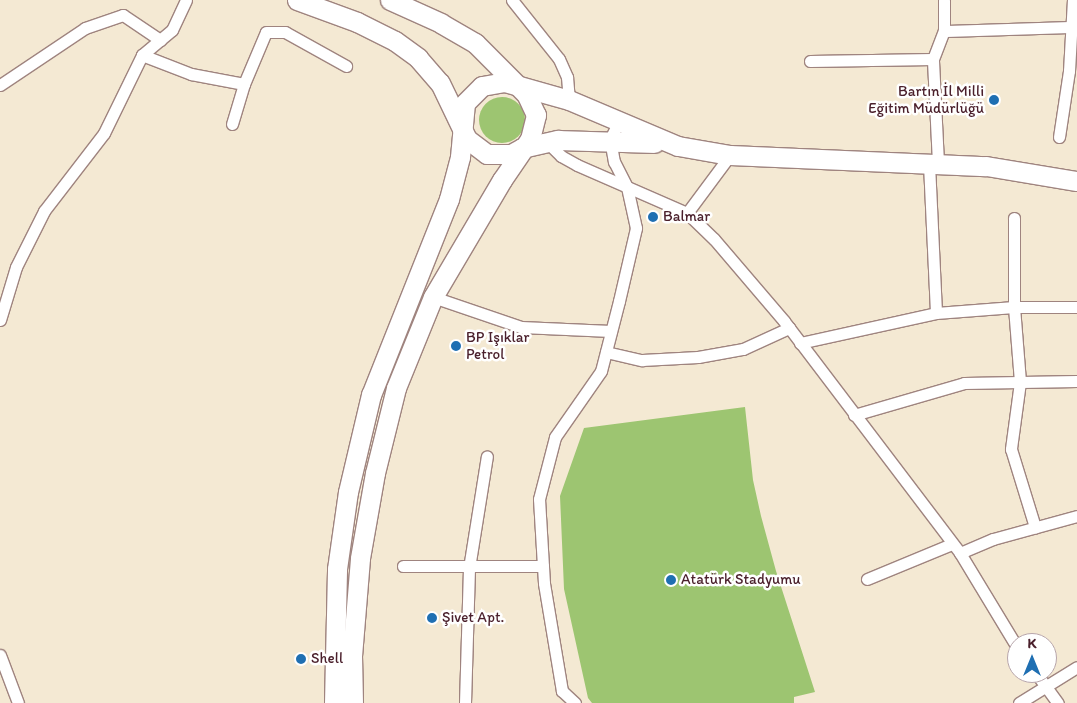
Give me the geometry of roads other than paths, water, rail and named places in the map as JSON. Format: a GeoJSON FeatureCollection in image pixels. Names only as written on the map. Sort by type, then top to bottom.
{"type":"FeatureCollection","features":[{"type":"Feature","properties":{"kind":"main road"},"geometry":{"type":"LineString","coordinates":[[297,0],[357,22],[395,41],[418,58],[440,83],[471,143],[486,154],[505,155],[522,148],[540,134],[620,139],[730,154],[986,166],[1077,181]]}},
{"type":"Feature","properties":{"kind":"main road"},"geometry":{"type":"LineString","coordinates":[[390,0],[441,23],[475,43],[533,104],[540,134]]}},
{"type":"Feature","properties":{"kind":"main road"},"geometry":{"type":"LineString","coordinates":[[334,703],[336,569],[348,492],[371,395],[449,199],[460,157],[465,103],[477,89],[493,82],[517,86],[569,100],[620,139]]}},
{"type":"Feature","properties":{"kind":"main road"},"geometry":{"type":"LineString","coordinates":[[353,703],[352,656],[360,558],[375,473],[396,388],[433,296],[522,148]]}},
{"type":"Feature","properties":{"kind":"street"},"geometry":{"type":"LineString","coordinates":[[0,320],[16,267],[44,211],[104,133],[142,55],[172,30],[186,0]]}},
{"type":"Feature","properties":{"kind":"street"},"geometry":{"type":"LineString","coordinates":[[512,0],[560,59],[567,77],[569,100]]}},
{"type":"Feature","properties":{"kind":"street"},"geometry":{"type":"LineString","coordinates":[[936,313],[933,59],[944,31],[944,0]]}},
{"type":"Feature","properties":{"kind":"street"},"geometry":{"type":"LineString","coordinates":[[1059,138],[1069,71],[1073,0]]}},
{"type":"Feature","properties":{"kind":"street"},"geometry":{"type":"LineString","coordinates":[[0,85],[85,28],[123,15],[160,40]]}},
{"type":"Feature","properties":{"kind":"street"},"geometry":{"type":"LineString","coordinates":[[944,31],[1072,27]]}},
{"type":"Feature","properties":{"kind":"street"},"geometry":{"type":"LineString","coordinates":[[232,124],[244,84],[266,32],[285,32],[346,66]]}},
{"type":"Feature","properties":{"kind":"street"},"geometry":{"type":"LineString","coordinates":[[142,55],[192,74],[244,84]]}},
{"type":"Feature","properties":{"kind":"street"},"geometry":{"type":"LineString","coordinates":[[810,61],[933,59]]}},
{"type":"Feature","properties":{"kind":"street"},"geometry":{"type":"LineString","coordinates":[[540,134],[577,166],[687,213],[789,328],[956,548],[1008,633]]}},
{"type":"Feature","properties":{"kind":"street"},"geometry":{"type":"LineString","coordinates":[[572,702],[562,691],[543,566],[539,499],[555,437],[601,371],[636,228],[627,187],[620,139]]}},
{"type":"Feature","properties":{"kind":"street"},"geometry":{"type":"LineString","coordinates":[[687,213],[730,154]]}},
{"type":"Feature","properties":{"kind":"street"},"geometry":{"type":"LineString","coordinates":[[1014,218],[1014,307],[1020,382],[1011,449],[1035,527]]}},
{"type":"Feature","properties":{"kind":"street"},"geometry":{"type":"LineString","coordinates":[[433,296],[521,327],[611,331]]}},
{"type":"Feature","properties":{"kind":"street"},"geometry":{"type":"LineString","coordinates":[[800,343],[936,313],[1014,307],[1077,307]]}},
{"type":"Feature","properties":{"kind":"street"},"geometry":{"type":"LineString","coordinates":[[606,352],[642,360],[698,357],[742,349],[789,328]]}},
{"type":"Feature","properties":{"kind":"street"},"geometry":{"type":"LineString","coordinates":[[854,415],[964,383],[1077,381]]}},
{"type":"Feature","properties":{"kind":"street"},"geometry":{"type":"LineString","coordinates":[[464,703],[469,568],[486,456]]}},
{"type":"Feature","properties":{"kind":"street"},"geometry":{"type":"LineString","coordinates":[[867,579],[956,548],[1077,516]]}},
{"type":"Feature","properties":{"kind":"street"},"geometry":{"type":"LineString","coordinates":[[403,566],[469,568],[543,566]]}},
{"type":"Feature","properties":{"kind":"street"},"geometry":{"type":"LineString","coordinates":[[0,655],[18,703]]}},
{"type":"Feature","properties":{"kind":"street"},"geometry":{"type":"LineString","coordinates":[[1019,703],[1077,667]]}},
{"type":"Feature","properties":{"kind":"street"},"geometry":{"type":"LineString","coordinates":[[1044,683],[1058,703]]}},
{"type":"Feature","properties":{"kind":"place","name":"Bartın İl Milli Eğitim Müdürlüğü"},"geometry":{"type":"Point","coordinates":[994,100]}},
{"type":"Feature","properties":{"kind":"place","name":"Balmar"},"geometry":{"type":"Point","coordinates":[653,217]}},
{"type":"Feature","properties":{"kind":"place","name":"BP Işıklar Petrol"},"geometry":{"type":"Point","coordinates":[456,346]}},
{"type":"Feature","properties":{"kind":"place","name":"Atatürk Stadyumu"},"geometry":{"type":"Point","coordinates":[671,580]}},
{"type":"Feature","properties":{"kind":"place","name":"Şivet Apt."},"geometry":{"type":"Point","coordinates":[432,618]}},
{"type":"Feature","properties":{"kind":"place","name":"Shell"},"geometry":{"type":"Point","coordinates":[301,659]}}]}
